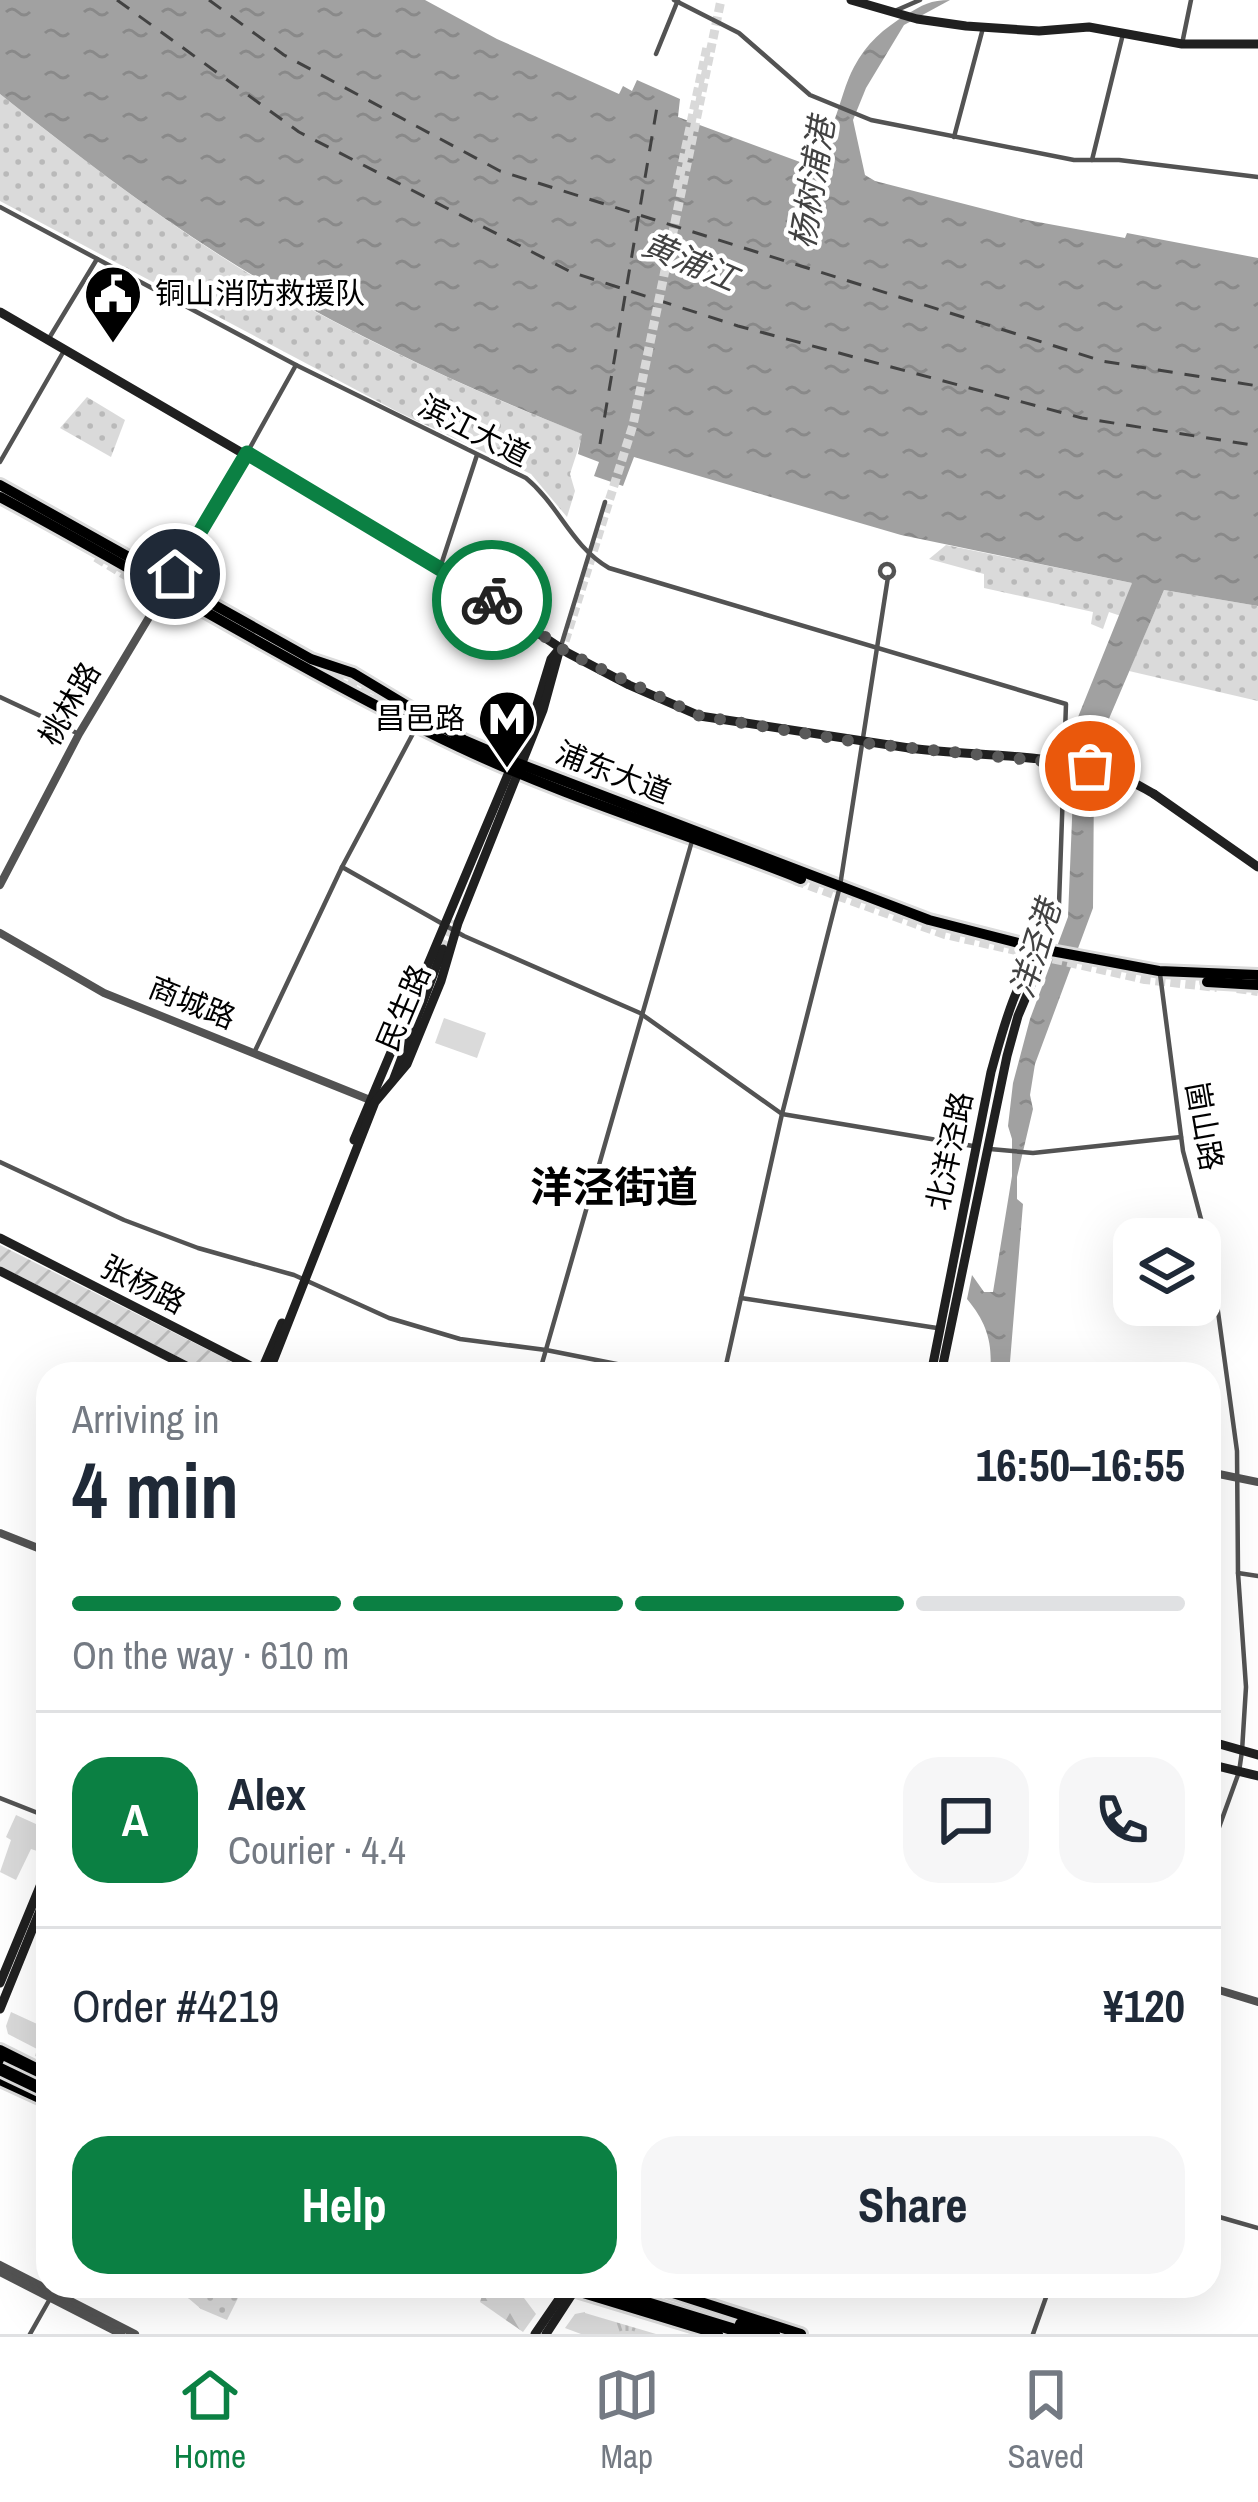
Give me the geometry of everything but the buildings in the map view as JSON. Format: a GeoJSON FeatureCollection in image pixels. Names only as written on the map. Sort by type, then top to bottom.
{"type":"FeatureCollection","features":[{"type":"Feature","properties":{"kind":"highway"},"geometry":{"type":"LineString","coordinates":[[0,2064],[36,2081]]}},
{"type":"Feature","properties":{"kind":"highway"},"geometry":{"type":"LineString","coordinates":[[630,2298],[748,2334]]}},
{"type":"Feature","properties":{"kind":"highway"},"geometry":{"type":"LineString","coordinates":[[662,2298],[771,2328]]}},
{"type":"Feature","properties":{"kind":"main road"},"geometry":{"type":"LineString","coordinates":[[851,0],[892,7],[917,19],[983,28],[1089,27],[1182,44],[1258,44]]}},
{"type":"Feature","properties":{"kind":"main road"},"geometry":{"type":"LineString","coordinates":[[0,312],[247,453],[440,568],[560,648],[629,685],[700,716],[863,743],[1090,766],[1123,776],[1154,794],[1258,867]]}},
{"type":"Feature","properties":{"kind":"main road","name":"浦东大道"},"geometry":{"type":"LineString","coordinates":[[0,485],[170,584],[239,631],[417,726],[515,767],[929,920],[1045,953],[1160,975],[1258,985]]}},
{"type":"Feature","properties":{"kind":"main road"},"geometry":{"type":"LineString","coordinates":[[4,503],[96,557]]}},
{"type":"Feature","properties":{"kind":"main road","name":"浦东大道"},"geometry":{"type":"LineString","coordinates":[[4,503],[311,659],[353,673],[515,767]]}},
{"type":"Feature","properties":{"kind":"main road","name":"民生路"},"geometry":{"type":"LineString","coordinates":[[372,1100],[390,1088],[407,1064],[452,954],[551,659],[560,648]]}},
{"type":"Feature","properties":{"kind":"main road"},"geometry":{"type":"LineString","coordinates":[[362,685],[464,740]]}},
{"type":"Feature","properties":{"kind":"main road","name":"民生路"},"geometry":{"type":"LineString","coordinates":[[269,1362],[443,926],[515,767]]}},
{"type":"Feature","properties":{"kind":"main road"},"geometry":{"type":"LineString","coordinates":[[384,1072],[440,948],[390,1088]]}},
{"type":"Feature","properties":{"kind":"main road","name":"北洋泾路"},"geometry":{"type":"LineString","coordinates":[[935,1362],[1003,1029],[1045,953]]}},
{"type":"Feature","properties":{"kind":"main road","name":"浦东大道"},"geometry":{"type":"LineString","coordinates":[[1160,975],[1258,975]]}},
{"type":"Feature","properties":{"kind":"main road","name":"张杨路"},"geometry":{"type":"LineString","coordinates":[[0,1238],[242,1362]]}},
{"type":"Feature","properties":{"kind":"main road","name":"张杨路"},"geometry":{"type":"LineString","coordinates":[[0,1270],[179,1362]]}},
{"type":"Feature","properties":{"kind":"main road","name":"北洋泾路"},"geometry":{"type":"LineString","coordinates":[[942,1362],[945,1329]]}},
{"type":"Feature","properties":{"kind":"main road"},"geometry":{"type":"LineString","coordinates":[[1221,1745],[1258,1754]]}},
{"type":"Feature","properties":{"kind":"main road"},"geometry":{"type":"LineString","coordinates":[[1221,1767],[1258,1777]]}},
{"type":"Feature","properties":{"kind":"main road"},"geometry":{"type":"LineString","coordinates":[[0,1983],[36,1896]]}},
{"type":"Feature","properties":{"kind":"main road"},"geometry":{"type":"LineString","coordinates":[[0,2009],[36,1921]]}},
{"type":"Feature","properties":{"kind":"main road"},"geometry":{"type":"LineString","coordinates":[[0,2050],[36,2068]]}},
{"type":"Feature","properties":{"kind":"main road"},"geometry":{"type":"LineString","coordinates":[[0,2080],[36,2096]]}},
{"type":"Feature","properties":{"kind":"main road"},"geometry":{"type":"LineString","coordinates":[[535,2334],[560,2298]]}},
{"type":"Feature","properties":{"kind":"main road"},"geometry":{"type":"LineString","coordinates":[[546,2334],[563,2298]]}},
{"type":"Feature","properties":{"kind":"main road"},"geometry":{"type":"LineString","coordinates":[[603,2298],[718,2334]]}},
{"type":"Feature","properties":{"kind":"main road"},"geometry":{"type":"LineString","coordinates":[[690,2298],[801,2334]]}},
{"type":"Feature","properties":{"kind":"street"},"geometry":{"type":"LineString","coordinates":[[656,54],[676,0],[739,34],[794,84],[827,104],[886,124],[1074,160],[1208,168],[1258,177]]}},
{"type":"Feature","properties":{"kind":"street"},"geometry":{"type":"LineString","coordinates":[[892,7],[920,0]]}},
{"type":"Feature","properties":{"kind":"street"},"geometry":{"type":"LineString","coordinates":[[1182,44],[1191,0]]}},
{"type":"Feature","properties":{"kind":"street"},"geometry":{"type":"LineString","coordinates":[[954,137],[983,28]]}},
{"type":"Feature","properties":{"kind":"street"},"geometry":{"type":"LineString","coordinates":[[1092,160],[1123,34]]}},
{"type":"Feature","properties":{"kind":"street","name":"滨江大道"},"geometry":{"type":"LineString","coordinates":[[0,207],[537,488],[589,555],[609,568],[1066,704]]}},
{"type":"Feature","properties":{"kind":"street"},"geometry":{"type":"LineString","coordinates":[[48,340],[97,259]]}},
{"type":"Feature","properties":{"kind":"street"},"geometry":{"type":"LineString","coordinates":[[0,462],[65,349]]}},
{"type":"Feature","properties":{"kind":"street","name":"桃林路"},"geometry":{"type":"LineString","coordinates":[[0,885],[79,734],[296,365]]}},
{"type":"Feature","properties":{"kind":"street"},"geometry":{"type":"LineString","coordinates":[[440,568],[477,455]]}},
{"type":"Feature","properties":{"kind":"street","name":"民生路"},"geometry":{"type":"LineString","coordinates":[[560,648],[605,502]]}},
{"type":"Feature","properties":{"kind":"street"},"geometry":{"type":"LineString","coordinates":[[727,1362],[839,890],[888,578]]}},
{"type":"Feature","properties":{"kind":"street"},"geometry":{"type":"LineString","coordinates":[[0,697],[79,734]]}},
{"type":"Feature","properties":{"kind":"street","name":"北洋泾路"},"geometry":{"type":"LineString","coordinates":[[1045,953],[1059,904],[1066,704]]}},
{"type":"Feature","properties":{"kind":"street"},"geometry":{"type":"LineString","coordinates":[[254,1053],[342,867],[417,726]]}},
{"type":"Feature","properties":{"kind":"street"},"geometry":{"type":"LineString","coordinates":[[542,1362],[695,834]]}},
{"type":"Feature","properties":{"kind":"street"},"geometry":{"type":"LineString","coordinates":[[342,867],[443,926],[640,1012],[782,1114],[1033,1153],[1181,1137]]}},
{"type":"Feature","properties":{"kind":"street","name":"商城路"},"geometry":{"type":"LineString","coordinates":[[0,933],[104,993],[372,1100]]}},
{"type":"Feature","properties":{"kind":"street","name":"崮山路"},"geometry":{"type":"LineString","coordinates":[[1160,975],[1181,1137],[1210,1253],[1238,1477],[1238,1573],[1246,1687],[1239,1772],[1221,1822]]}},
{"type":"Feature","properties":{"kind":"street"},"geometry":{"type":"LineString","coordinates":[[0,1162],[124,1220],[303,1279],[388,1318],[460,1339],[606,1362]]}},
{"type":"Feature","properties":{"kind":"street"},"geometry":{"type":"LineString","coordinates":[[741,1298],[945,1329]]}},
{"type":"Feature","properties":{"kind":"street"},"geometry":{"type":"LineString","coordinates":[[1221,1474],[1258,1482]]}},
{"type":"Feature","properties":{"kind":"street"},"geometry":{"type":"LineString","coordinates":[[0,1532],[36,1547]]}},
{"type":"Feature","properties":{"kind":"street"},"geometry":{"type":"LineString","coordinates":[[1238,1573],[1258,1576]]}},
{"type":"Feature","properties":{"kind":"street"},"geometry":{"type":"LineString","coordinates":[[0,1798],[36,1812]]}},
{"type":"Feature","properties":{"kind":"street"},"geometry":{"type":"LineString","coordinates":[[1221,1991],[1258,2002]]}},
{"type":"Feature","properties":{"kind":"street"},"geometry":{"type":"LineString","coordinates":[[1221,2217],[1258,2228]]}},
{"type":"Feature","properties":{"kind":"street"},"geometry":{"type":"LineString","coordinates":[[0,2268],[36,2287]]}},
{"type":"Feature","properties":{"kind":"street"},"geometry":{"type":"LineString","coordinates":[[30,2334],[50,2298]]}},
{"type":"Feature","properties":{"kind":"street"},"geometry":{"type":"LineString","coordinates":[[57,2298],[121,2334]]}},
{"type":"Feature","properties":{"kind":"street"},"geometry":{"type":"LineString","coordinates":[[58,2298],[135,2334]]}},
{"type":"Feature","properties":{"kind":"street"},"geometry":{"type":"LineString","coordinates":[[1033,2334],[1046,2298]]}},
{"type":"Feature","properties":{"kind":"green space"},"geometry":{"type":"Polygon","coordinates":[[[0,94],[134,197],[276,290],[427,368],[583,434],[570,474],[575,491],[567,517],[531,474],[398,412],[0,201],[0,94]]]}},
{"type":"Feature","properties":{"kind":"green space"},"geometry":{"type":"Polygon","coordinates":[[[87,397],[125,420],[111,457],[60,428],[87,397]]]}},
{"type":"Feature","properties":{"kind":"green space"},"geometry":{"type":"Polygon","coordinates":[[[946,545],[1132,583],[1121,616],[1109,612],[1103,629],[1091,624],[1093,612],[984,588],[984,574],[929,559],[946,545]]]}},
{"type":"Feature","properties":{"kind":"green space"},"geometry":{"type":"Polygon","coordinates":[[[1164,590],[1258,606],[1258,701],[1129,671],[1164,590]]]}},
{"type":"Feature","properties":{"kind":"green space"},"geometry":{"type":"Polygon","coordinates":[[[444,1018],[486,1033],[477,1058],[435,1043],[444,1018]]]}},
{"type":"Feature","properties":{"kind":"green space"},"geometry":{"type":"Polygon","coordinates":[[[0,1245],[232,1362],[188,1362],[0,1266],[0,1245]]]}},
{"type":"Feature","properties":{"kind":"green space"},"geometry":{"type":"Polygon","coordinates":[[[16,1815],[36,1824],[36,1851],[31,1849],[16,1880],[0,1872],[11,1840],[6,1837],[16,1815]]]}},
{"type":"Feature","properties":{"kind":"green space"},"geometry":{"type":"Polygon","coordinates":[[[11,2012],[36,2023],[36,2048],[8,2034],[11,2012]]]}},
{"type":"Feature","properties":{"kind":"green space"},"geometry":{"type":"Polygon","coordinates":[[[188,2298],[238,2298],[227,2320],[188,2298]]]}},
{"type":"Feature","properties":{"kind":"green space"},"geometry":{"type":"Polygon","coordinates":[[[481,2298],[524,2298],[536,2314],[523,2332],[480,2302],[481,2298]]]}},
{"type":"Feature","properties":{"kind":"green space"},"geometry":{"type":"Polygon","coordinates":[[[585,2312],[656,2334],[581,2334],[565,2328],[575,2314],[585,2312]]]}},
{"type":"Feature","properties":{"kind":"water"},"geometry":{"type":"Polygon","coordinates":[[[0,0],[425,0],[497,39],[619,94],[623,86],[632,91],[637,80],[680,99],[678,117],[800,162],[821,146],[848,79],[870,44],[917,8],[950,0],[904,25],[866,88],[853,120],[865,175],[1027,220],[1258,258],[1258,606],[1164,590],[1105,728],[1101,727],[1094,779],[1093,908],[1035,1064],[1030,1095],[1033,1109],[1017,1177],[1017,1199],[1023,1204],[1010,1362],[990,1362],[987,1334],[967,1299],[972,1275],[984,1292],[993,1292],[1012,1176],[1008,1126],[1013,1083],[1030,1019],[1068,917],[1076,722],[1132,583],[901,535],[634,457],[623,486],[594,476],[599,462],[578,454],[582,434],[426,367],[276,289],[134,197],[0,94],[0,0]]]}},
{"type":"Feature","properties":{"kind":"ferry route"},"geometry":{"type":"LineString","coordinates":[[117,0],[299,132],[571,272],[738,326],[1082,418],[1258,446]]}},
{"type":"Feature","properties":{"kind":"ferry route"},"geometry":{"type":"LineString","coordinates":[[209,0],[284,55],[500,171],[1102,361],[1258,386]]}},
{"type":"Feature","properties":{"kind":"ferry route"},"geometry":{"type":"LineString","coordinates":[[600,444],[657,107]]}},
{"type":"Feature","properties":{"kind":"tunnel"},"geometry":{"type":"LineString","coordinates":[[561,654],[633,425],[721,0]]}},
{"type":"Feature","properties":{"kind":"tunnel"},"geometry":{"type":"LineString","coordinates":[[677,189],[707,47]]}},
{"type":"Feature","properties":{"kind":"tunnel"},"geometry":{"type":"LineString","coordinates":[[96,557],[183,603]]}},
{"type":"Feature","properties":{"kind":"tunnel"},"geometry":{"type":"LineString","coordinates":[[322,666],[443,732]]}},
{"type":"Feature","properties":{"kind":"tunnel"},"geometry":{"type":"LineString","coordinates":[[795,880],[945,934],[1145,979],[1217,987]]}},
{"type":"Feature","properties":{"kind":"tunnel"},"geometry":{"type":"LineString","coordinates":[[443,949],[455,921]]}},
{"type":"Feature","properties":{"kind":"tunnel"},"geometry":{"type":"LineString","coordinates":[[1237,988],[1258,991]]}},
{"type":"Feature","properties":{"kind":"way so far"},"geometry":{"type":"LineString","coordinates":[[492,600],[568,653],[700,716],[863,743],[1090,766]]}},
{"type":"Feature","properties":{"kind":"place","name":"铜山消防救援队"},"geometry":{"type":"Point","coordinates":[113,345]}},
{"type":"Feature","properties":{"kind":"place","name":"昌邑路"},"geometry":{"type":"Point","coordinates":[507,770]}},
{"type":"Feature","properties":{"kind":"district","name":"洋泾街道"},"geometry":{"type":"Point","coordinates":[614,1187]}},
{"type":"Feature","properties":{"kind":"route"},"geometry":{"type":"LineString","coordinates":[[175,574],[247,453],[492,600]]}},
{"type":"Feature","properties":{"kind":"water label","name":"杨树浦港"},"geometry":{"type":"Point","coordinates":[812,183]}},
{"type":"Feature","properties":{"kind":"water label","name":"黄浦江"},"geometry":{"type":"Point","coordinates":[690,261]}},
{"type":"Feature","properties":{"kind":"water label","name":"洋泾港"},"geometry":{"type":"Point","coordinates":[1035,949]}}]}
